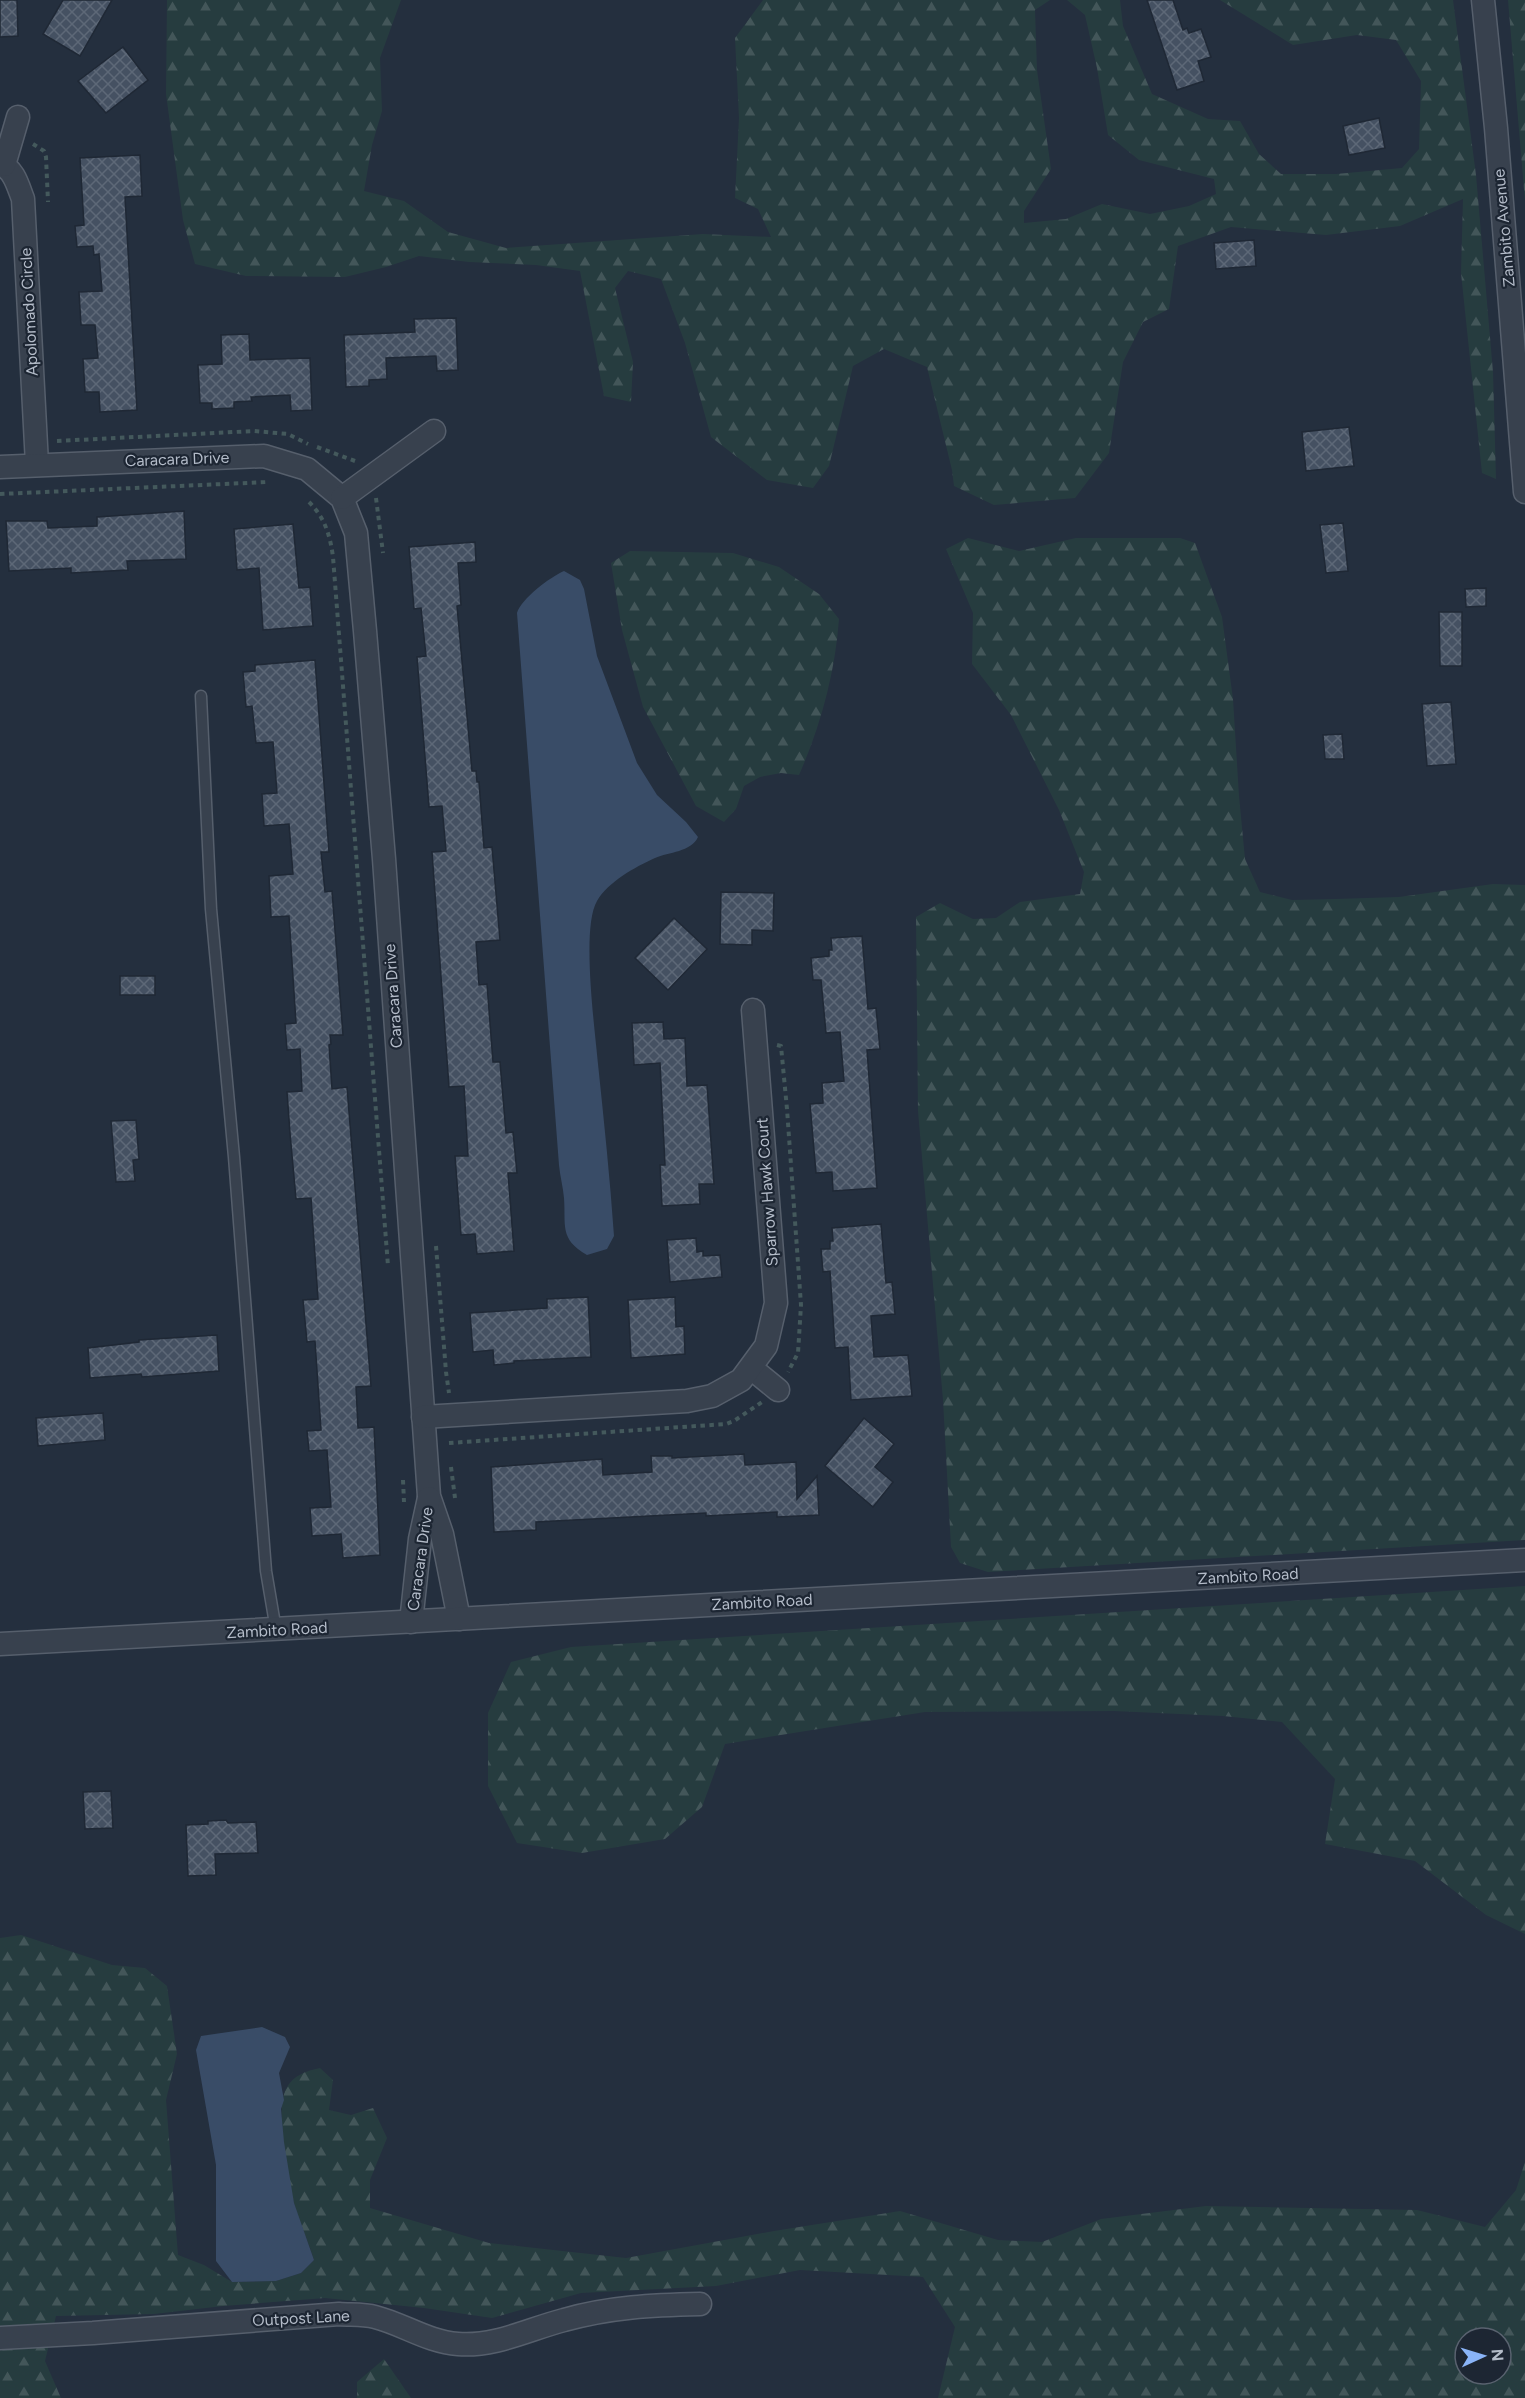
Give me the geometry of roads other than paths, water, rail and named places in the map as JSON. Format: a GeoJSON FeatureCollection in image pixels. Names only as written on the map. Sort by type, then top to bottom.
{"type":"FeatureCollection","features":[{"type":"Feature","properties":{"kind":"street","name":"Zambito Avenue"},"geometry":{"type":"LineString","coordinates":[[1483,0],[1496,128],[1525,492]]}},
{"type":"Feature","properties":{"kind":"street","name":"Apolomado Circle"},"geometry":{"type":"LineString","coordinates":[[18,117],[2,165],[15,177],[23,199],[37,465]]}},
{"type":"Feature","properties":{"kind":"street"},"geometry":{"type":"LineString","coordinates":[[342,498],[434,431]]}},
{"type":"Feature","properties":{"kind":"street","name":"Caracara Drive"},"geometry":{"type":"LineString","coordinates":[[0,467],[264,456],[307,469],[342,498],[356,533],[384,858],[405,1184],[429,1496],[442,1534],[459,1619]]}},
{"type":"Feature","properties":{"kind":"street","name":"Sparrow Hawk Court"},"geometry":{"type":"LineString","coordinates":[[423,1417],[687,1401],[712,1396],[741,1380],[751,1368],[766,1346],[776,1303],[753,1010]]}},
{"type":"Feature","properties":{"kind":"street"},"geometry":{"type":"LineString","coordinates":[[751,1368],[778,1390]]}},
{"type":"Feature","properties":{"kind":"street","name":"Caracara Drive"},"geometry":{"type":"LineString","coordinates":[[411,1622],[420,1539],[429,1496]]}},
{"type":"Feature","properties":{"kind":"street","name":"Zambito Road"},"geometry":{"type":"LineString","coordinates":[[0,1644],[1525,1560]]}},
{"type":"Feature","properties":{"kind":"street","name":"Outpost Lane"},"geometry":{"type":"LineString","coordinates":[[0,2338],[339,2314],[375,2317],[434,2339],[456,2344],[475,2344],[497,2342],[562,2320],[593,2313],[634,2306],[700,2304]]}},
{"type":"Feature","properties":{"kind":"lane"},"geometry":{"type":"LineString","coordinates":[[201,696],[211,909],[234,1157],[266,1572],[276,1630]]}},
{"type":"Feature","properties":{"kind":"water"},"geometry":{"type":"Polygon","coordinates":[[[564,571],[580,580],[584,589],[597,656],[637,763],[657,795],[686,822],[698,837],[685,849],[655,858],[623,876],[602,894],[592,914],[590,980],[614,1236],[607,1249],[587,1255],[572,1243],[565,1224],[517,613],[524,601],[537,589],[564,571]]]}},
{"type":"Feature","properties":{"kind":"water"},"geometry":{"type":"Polygon","coordinates":[[[262,2027],[285,2037],[290,2047],[279,2073],[284,2100],[281,2109],[284,2142],[294,2203],[314,2260],[301,2273],[276,2281],[232,2282],[216,2261],[216,2165],[196,2050],[201,2036],[262,2027]]]}}]}
